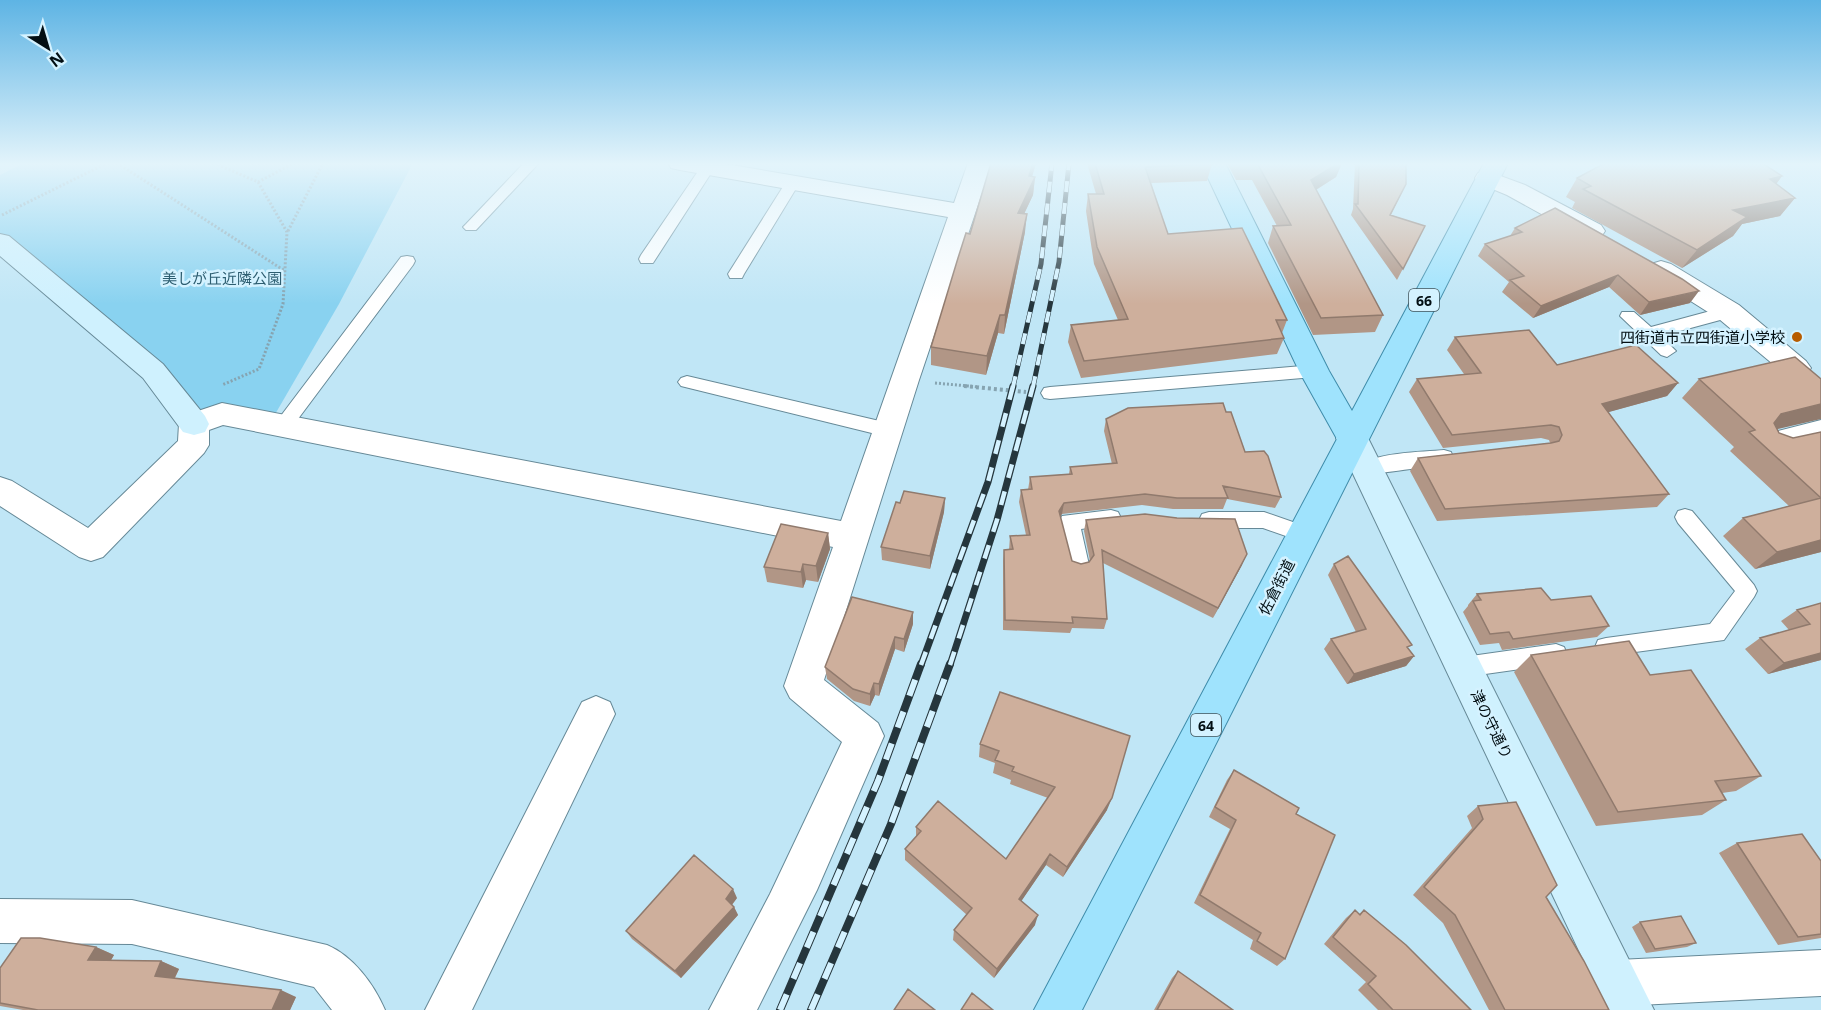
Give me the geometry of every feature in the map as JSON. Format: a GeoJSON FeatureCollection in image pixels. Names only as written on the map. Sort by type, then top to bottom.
{"type":"FeatureCollection","features":[{"type":"Feature","properties":{"kind":"main road"},"geometry":{"type":"LineString","coordinates":[[1236,210],[1314,371],[1360,454]]}},
{"type":"Feature","properties":{"kind":"main road","name":"66"},"geometry":{"type":"LineString","coordinates":[[1360,454],[1473,210]]}},
{"type":"Feature","properties":{"kind":"main road","name":"佐倉街道"},"geometry":{"type":"LineString","coordinates":[[1057,1010],[1303,534],[1360,454]]}},
{"type":"Feature","properties":{"kind":"street"},"geometry":{"type":"LineString","coordinates":[[732,1010],[765,951],[822,833],[864,736],[803,686],[904,380],[963,212],[952,210]]}},
{"type":"Feature","properties":{"kind":"street"},"geometry":{"type":"LineString","coordinates":[[1552,210],[1612,243]]}},
{"type":"Feature","properties":{"kind":"street"},"geometry":{"type":"LineString","coordinates":[[0,490],[91,547],[193,445],[186,414],[153,371],[1,229]]}},
{"type":"Feature","properties":{"kind":"street"},"geometry":{"type":"LineString","coordinates":[[1643,260],[1729,312],[1796,368]]}},
{"type":"Feature","properties":{"kind":"street"},"geometry":{"type":"LineString","coordinates":[[186,414],[222,414],[853,537]]}},
{"type":"Feature","properties":{"kind":"street"},"geometry":{"type":"LineString","coordinates":[[1773,443],[1821,432]]}},
{"type":"Feature","properties":{"kind":"street","name":"津の守通り"},"geometry":{"type":"LineString","coordinates":[[1360,454],[1624,996]]}},
{"type":"Feature","properties":{"kind":"street"},"geometry":{"type":"LineString","coordinates":[[448,1010],[596,714]]}},
{"type":"Feature","properties":{"kind":"street"},"geometry":{"type":"LineString","coordinates":[[0,921],[132,922],[327,968],[362,1010]]}},
{"type":"Feature","properties":{"kind":"street"},"geometry":{"type":"LineString","coordinates":[[1624,996],[1821,973]]}},
{"type":"Feature","properties":{"kind":"lane"},"geometry":{"type":"LineString","coordinates":[[471,227],[487,210]]}},
{"type":"Feature","properties":{"kind":"lane"},"geometry":{"type":"LineString","coordinates":[[647,259],[679,210]]}},
{"type":"Feature","properties":{"kind":"lane"},"geometry":{"type":"LineString","coordinates":[[736,274],[776,210]]}},
{"type":"Feature","properties":{"kind":"lane"},"geometry":{"type":"LineString","coordinates":[[283,426],[407,261]]}},
{"type":"Feature","properties":{"kind":"lane"},"geometry":{"type":"LineString","coordinates":[[1649,333],[1729,312]]}},
{"type":"Feature","properties":{"kind":"lane"},"geometry":{"type":"LineString","coordinates":[[1628,316],[1667,351]]}},
{"type":"Feature","properties":{"kind":"lane"},"geometry":{"type":"LineString","coordinates":[[1050,393],[1314,371]]}},
{"type":"Feature","properties":{"kind":"lane"},"geometry":{"type":"LineString","coordinates":[[687,382],[888,430]]}},
{"type":"Feature","properties":{"kind":"lane"},"geometry":{"type":"LineString","coordinates":[[1360,454],[1378,464],[1460,455]]}},
{"type":"Feature","properties":{"kind":"lane"},"geometry":{"type":"LineString","coordinates":[[1078,565],[1069,522],[1131,516]]}},
{"type":"Feature","properties":{"kind":"lane"},"geometry":{"type":"LineString","coordinates":[[1464,667],[1716,633],[1747,591],[1685,518]]}},
{"type":"Feature","properties":{"kind":"lane"},"geometry":{"type":"LineString","coordinates":[[1185,519],[1264,520],[1303,534]]}},
{"type":"Feature","properties":{"kind":"path"},"geometry":{"type":"LineString","coordinates":[[1,229],[31,210]]}},
{"type":"Feature","properties":{"kind":"path"},"geometry":{"type":"LineString","coordinates":[[190,210],[285,271]]}},
{"type":"Feature","properties":{"kind":"path"},"geometry":{"type":"LineString","coordinates":[[274,210],[287,232]]}},
{"type":"Feature","properties":{"kind":"path"},"geometry":{"type":"LineString","coordinates":[[186,414],[259,369],[282,304],[287,232],[298,210]]}},
{"type":"Feature","properties":{"kind":"path"},"geometry":{"type":"LineString","coordinates":[[904,380],[1050,393]]}},
{"type":"Feature","properties":{"kind":"green space","name":"美しが丘近隣公園"},"geometry":{"type":"Polygon","coordinates":[[[0,210],[388,210],[339,304],[270,423],[194,424],[0,242],[0,210]]]}},
{"type":"Feature","properties":{"kind":"building"},"geometry":{"type":"Polygon","coordinates":[[[977,210],[1019,210],[1018,213],[1027,214],[1005,315],[1000,315],[987,356],[931,347],[966,233],[970,234],[977,210]]]}},
{"type":"Feature","properties":{"kind":"building"},"geometry":{"type":"Polygon","coordinates":[[[1091,210],[1160,210],[1168,234],[1242,228],[1287,320],[1276,320],[1284,338],[1084,361],[1071,325],[1128,319],[1097,247],[1091,210]]]}},
{"type":"Feature","properties":{"kind":"building"},"geometry":{"type":"Polygon","coordinates":[[[1283,210],[1327,210],[1383,315],[1321,318],[1273,226],[1291,225],[1283,210]]]}},
{"type":"Feature","properties":{"kind":"building"},"geometry":{"type":"Polygon","coordinates":[[[1360,210],[1393,210],[1390,215],[1425,226],[1403,269],[1360,210]]]}},
{"type":"Feature","properties":{"kind":"building"},"geometry":{"type":"Polygon","coordinates":[[[1551,210],[1559,210],[1682,279],[1699,291],[1649,302],[1618,275],[1541,306],[1510,280],[1524,276],[1485,244],[1522,232],[1515,228],[1551,210]]]}},
{"type":"Feature","properties":{"kind":"building"},"geometry":{"type":"Polygon","coordinates":[[[1622,210],[1733,210],[1747,217],[1697,250],[1622,210]]]}},
{"type":"Feature","properties":{"kind":"building"},"geometry":{"type":"Polygon","coordinates":[[[1529,330],[1557,365],[1636,345],[1678,383],[1602,404],[1669,494],[1445,509],[1418,458],[1551,443],[1559,441],[1562,435],[1559,427],[1551,425],[1452,435],[1417,379],[1481,373],[1455,337],[1529,330]]]}},
{"type":"Feature","properties":{"kind":"building"},"geometry":{"type":"Polygon","coordinates":[[[1795,357],[1821,379],[1821,404],[1781,414],[1774,423],[1779,433],[1793,438],[1821,432],[1821,498],[1749,432],[1755,430],[1699,379],[1795,357]]]}},
{"type":"Feature","properties":{"kind":"building"},"geometry":{"type":"Polygon","coordinates":[[[1223,403],[1226,412],[1231,412],[1245,452],[1264,451],[1268,456],[1281,497],[1223,486],[1228,498],[1177,498],[1145,494],[1064,503],[1059,511],[1072,561],[1081,564],[1089,562],[1094,555],[1086,520],[1145,514],[1177,518],[1235,519],[1247,554],[1218,608],[1102,550],[1107,619],[1072,617],[1073,623],[1005,620],[1004,550],[1013,549],[1010,536],[1030,535],[1021,490],[1032,489],[1030,477],[1072,474],[1070,467],[1117,463],[1106,419],[1128,408],[1223,403]]]}},
{"type":"Feature","properties":{"kind":"building"},"geometry":{"type":"Polygon","coordinates":[[[904,491],[945,498],[930,556],[881,547],[896,502],[900,503],[904,491]]]}},
{"type":"Feature","properties":{"kind":"building"},"geometry":{"type":"Polygon","coordinates":[[[1821,498],[1821,540],[1777,552],[1743,518],[1821,498]]]}},
{"type":"Feature","properties":{"kind":"building"},"geometry":{"type":"Polygon","coordinates":[[[781,524],[828,533],[816,566],[803,564],[801,572],[764,567],[781,524]]]}},
{"type":"Feature","properties":{"kind":"building"},"geometry":{"type":"Polygon","coordinates":[[[1348,556],[1412,645],[1407,647],[1414,656],[1354,674],[1331,639],[1366,629],[1334,564],[1348,556]]]}},
{"type":"Feature","properties":{"kind":"building"},"geometry":{"type":"Polygon","coordinates":[[[1541,588],[1551,600],[1591,596],[1609,626],[1513,639],[1509,632],[1490,634],[1473,601],[1481,600],[1477,594],[1541,588]]]}},
{"type":"Feature","properties":{"kind":"building"},"geometry":{"type":"Polygon","coordinates":[[[852,597],[913,612],[904,639],[895,637],[879,684],[874,683],[870,694],[853,689],[825,667],[852,597]]]}},
{"type":"Feature","properties":{"kind":"building"},"geometry":{"type":"Polygon","coordinates":[[[1821,603],[1821,653],[1784,663],[1760,638],[1810,624],[1797,610],[1821,603]]]}},
{"type":"Feature","properties":{"kind":"building"},"geometry":{"type":"Polygon","coordinates":[[[1629,641],[1650,675],[1691,670],[1761,776],[1715,781],[1726,800],[1618,812],[1531,655],[1629,641]]]}},
{"type":"Feature","properties":{"kind":"building"},"geometry":{"type":"Polygon","coordinates":[[[1000,692],[1130,736],[1112,798],[1067,867],[1050,854],[1019,899],[1038,915],[997,969],[954,930],[972,908],[905,849],[921,831],[916,827],[938,801],[1006,859],[1055,787],[1012,771],[1014,767],[995,760],[999,751],[980,744],[1000,692]]]}},
{"type":"Feature","properties":{"kind":"building"},"geometry":{"type":"Polygon","coordinates":[[[1234,770],[1299,808],[1296,814],[1335,835],[1285,959],[1257,941],[1261,933],[1200,895],[1236,820],[1215,807],[1234,770]]]}},
{"type":"Feature","properties":{"kind":"building"},"geometry":{"type":"Polygon","coordinates":[[[1516,802],[1557,885],[1546,897],[1584,961],[1609,1010],[1505,1010],[1455,915],[1424,887],[1483,819],[1478,806],[1516,802]]]}},
{"type":"Feature","properties":{"kind":"building"},"geometry":{"type":"Polygon","coordinates":[[[1802,834],[1821,861],[1821,934],[1798,937],[1737,843],[1802,834]]]}},
{"type":"Feature","properties":{"kind":"building"},"geometry":{"type":"Polygon","coordinates":[[[694,855],[733,889],[726,899],[734,907],[675,971],[626,931],[694,855]]]}},
{"type":"Feature","properties":{"kind":"building"},"geometry":{"type":"Polygon","coordinates":[[[1355,910],[1360,915],[1364,910],[1406,945],[1471,1010],[1393,1010],[1368,984],[1376,976],[1333,937],[1355,910]]]}},
{"type":"Feature","properties":{"kind":"building"},"geometry":{"type":"Polygon","coordinates":[[[1681,916],[1696,943],[1655,949],[1640,922],[1681,916]]]}},
{"type":"Feature","properties":{"kind":"building"},"geometry":{"type":"Polygon","coordinates":[[[21,938],[40,938],[96,947],[88,960],[161,961],[155,976],[281,990],[272,1010],[38,1010],[0,1003],[0,968],[21,938]]]}},
{"type":"Feature","properties":{"kind":"building"},"geometry":{"type":"Polygon","coordinates":[[[1178,971],[1233,1010],[1157,1010],[1178,971]]]}},
{"type":"Feature","properties":{"kind":"building"},"geometry":{"type":"Polygon","coordinates":[[[908,989],[935,1010],[894,1010],[908,989]]]}},
{"type":"Feature","properties":{"kind":"building"},"geometry":{"type":"Polygon","coordinates":[[[972,993],[993,1010],[961,1010],[972,993]]]}},
{"type":"Feature","properties":{"kind":"railway"},"geometry":{"type":"LineString","coordinates":[[1013,387],[1041,264],[1047,210]]}},
{"type":"Feature","properties":{"kind":"railway"},"geometry":{"type":"LineString","coordinates":[[1033,387],[1059,262],[1064,210]]}},
{"type":"Feature","properties":{"kind":"railway"},"geometry":{"type":"LineString","coordinates":[[921,665],[988,482],[1013,386]]}},
{"type":"Feature","properties":{"kind":"railway"},"geometry":{"type":"LineString","coordinates":[[950,665],[997,520],[1033,386]]}},
{"type":"Feature","properties":{"kind":"railway"},"geometry":{"type":"LineString","coordinates":[[780,1010],[878,781],[921,664]]}},
{"type":"Feature","properties":{"kind":"railway"},"geometry":{"type":"LineString","coordinates":[[811,1010],[891,824],[950,664]]}},
{"type":"Feature","properties":{"kind":"place","name":"四街道市立四街道小学校"},"geometry":{"type":"Point","coordinates":[1797,337]}}]}
